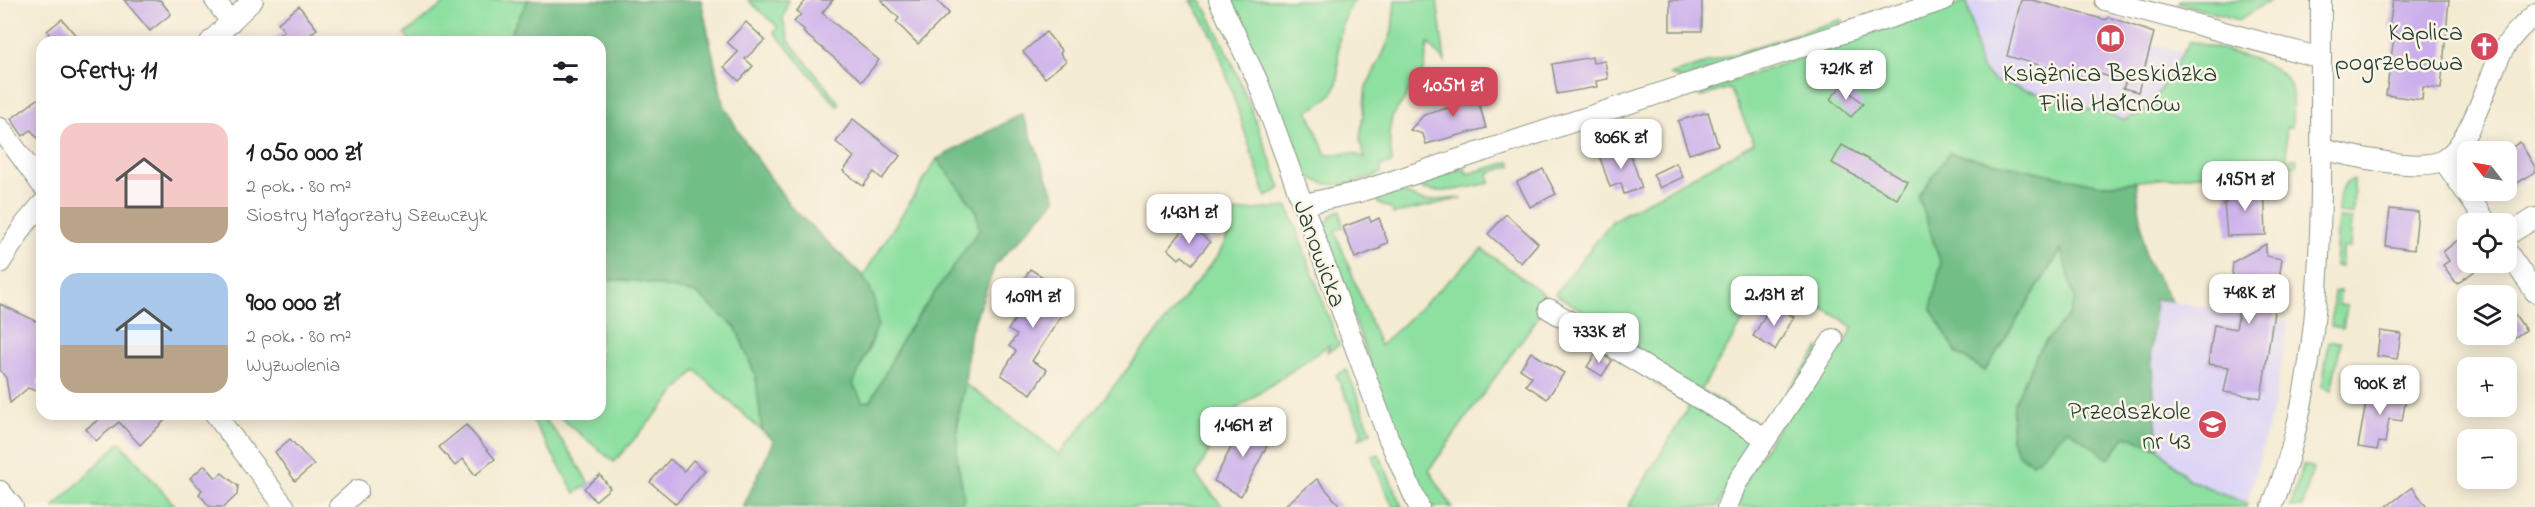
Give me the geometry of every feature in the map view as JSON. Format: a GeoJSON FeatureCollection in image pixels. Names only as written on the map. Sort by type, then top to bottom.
{"type":"FeatureCollection","features":[{"type":"Feature","properties":{"kind":"street"},"geometry":{"type":"LineString","coordinates":[[215,0],[231,22]]}},
{"type":"Feature","properties":{"kind":"street"},"geometry":{"type":"LineString","coordinates":[[216,36],[254,0]]}},
{"type":"Feature","properties":{"kind":"street","name":"Janowicka"},"geometry":{"type":"LineString","coordinates":[[1219,0],[1258,82],[1388,437],[1419,507]]}},
{"type":"Feature","properties":{"kind":"street"},"geometry":{"type":"LineString","coordinates":[[1304,204],[1359,192],[1944,0]]}},
{"type":"Feature","properties":{"kind":"street"},"geometry":{"type":"LineString","coordinates":[[2105,0],[2321,58]]}},
{"type":"Feature","properties":{"kind":"street"},"geometry":{"type":"LineString","coordinates":[[2271,507],[2290,450],[2308,364],[2319,255],[2322,0]]}},
{"type":"Feature","properties":{"kind":"street"},"geometry":{"type":"LineString","coordinates":[[2321,149],[2396,164],[2434,163],[2443,160],[2462,140],[2501,52],[2510,38],[2535,14]]}},
{"type":"Feature","properties":{"kind":"street"},"geometry":{"type":"LineString","coordinates":[[0,128],[36,177]]}},
{"type":"Feature","properties":{"kind":"street"},"geometry":{"type":"LineString","coordinates":[[2443,160],[2480,213]]}},
{"type":"Feature","properties":{"kind":"street"},"geometry":{"type":"LineString","coordinates":[[0,263],[36,211]]}},
{"type":"Feature","properties":{"kind":"street"},"geometry":{"type":"LineString","coordinates":[[2517,229],[2535,218]]}},
{"type":"Feature","properties":{"kind":"street"},"geometry":{"type":"LineString","coordinates":[[2517,266],[2535,292]]}},
{"type":"Feature","properties":{"kind":"street"},"geometry":{"type":"LineString","coordinates":[[1549,309],[1766,438]]}},
{"type":"Feature","properties":{"kind":"street"},"geometry":{"type":"LineString","coordinates":[[1727,507],[1736,484],[1833,339]]}},
{"type":"Feature","properties":{"kind":"street"},"geometry":{"type":"LineString","coordinates":[[220,420],[285,507]]}},
{"type":"Feature","properties":{"kind":"street"},"geometry":{"type":"LineString","coordinates":[[339,507],[358,490]]}},
{"type":"Feature","properties":{"kind":"street"},"geometry":{"type":"LineString","coordinates":[[0,491],[13,507]]}},
{"type":"Feature","properties":{"kind":"shaded area"},"geometry":{"type":"Polygon","coordinates":[[[1978,0],[2032,0],[2106,20],[2109,17],[2128,22],[2129,26],[2154,33],[2152,43],[2254,73],[2267,168],[2136,182],[1814,55],[1978,0]]]}},
{"type":"Feature","properties":{"kind":"shaded area","name":"Przedszkole nr 43"},"geometry":{"type":"Polygon","coordinates":[[[2155,299],[2289,321],[2275,401],[2247,504],[2188,479],[2158,448],[2151,352],[2155,299]]]}},
{"type":"Feature","properties":{"kind":"green space"},"geometry":{"type":"Polygon","coordinates":[[[449,0],[528,0],[509,36],[406,36],[405,34],[449,0]]]}},
{"type":"Feature","properties":{"kind":"green space"},"geometry":{"type":"Polygon","coordinates":[[[528,0],[701,0],[723,103],[741,136],[791,207],[863,276],[874,297],[878,325],[853,384],[863,402],[871,401],[904,336],[979,230],[976,210],[937,159],[1022,114],[1056,199],[995,265],[969,336],[965,384],[957,415],[957,460],[964,497],[962,507],[743,507],[774,441],[762,431],[756,377],[736,328],[696,293],[637,281],[606,279],[606,36],[509,36],[528,0]]]}},
{"type":"Feature","properties":{"kind":"green space"},"geometry":{"type":"Polygon","coordinates":[[[748,0],[788,0],[783,20],[789,41],[840,104],[837,106],[774,32],[778,27],[748,0]]]}},
{"type":"Feature","properties":{"kind":"green space"},"geometry":{"type":"Polygon","coordinates":[[[1191,0],[1201,0],[1213,23],[1263,140],[1281,188],[1266,197],[1215,40],[1191,0]]]}},
{"type":"Feature","properties":{"kind":"green space"},"geometry":{"type":"Polygon","coordinates":[[[1230,0],[1354,0],[1341,31],[1336,87],[1322,103],[1308,111],[1326,155],[1352,153],[1365,158],[1360,141],[1366,87],[1392,32],[1395,0],[1437,0],[1445,62],[1428,43],[1424,70],[1392,117],[1389,133],[1392,163],[1381,166],[1381,173],[1347,184],[1324,183],[1304,174],[1243,25],[1230,0]]]}},
{"type":"Feature","properties":{"kind":"green space"},"geometry":{"type":"Polygon","coordinates":[[[2180,0],[2270,0],[2239,20],[2179,3],[2180,0]]]}},
{"type":"Feature","properties":{"kind":"green space"},"geometry":{"type":"Polygon","coordinates":[[[1967,1],[1980,67],[1994,81],[2126,120],[2149,109],[2190,41],[2261,62],[2284,76],[2290,85],[2292,127],[2286,128],[2287,159],[2297,159],[2297,165],[2100,185],[1950,153],[1919,197],[1941,264],[1931,309],[1957,353],[1985,371],[2062,249],[2075,300],[2069,315],[2040,348],[2014,404],[2011,439],[2018,454],[2032,463],[2068,429],[2109,459],[2125,436],[2158,448],[2188,479],[2247,504],[2246,507],[1740,507],[1740,489],[1768,443],[1825,361],[1842,347],[1853,328],[1840,318],[1769,279],[1701,390],[1762,427],[1819,348],[1820,352],[1766,428],[1761,431],[1602,333],[1599,321],[1555,294],[1613,220],[1754,143],[1730,88],[1700,97],[1700,92],[1967,1]]]}},
{"type":"Feature","properties":{"kind":"green space"},"geometry":{"type":"Polygon","coordinates":[[[1842,19],[1841,27],[1682,79],[1670,75],[1842,19]]]}},
{"type":"Feature","properties":{"kind":"green space"},"geometry":{"type":"Polygon","coordinates":[[[1949,153],[2100,185],[2136,182],[2146,260],[2172,301],[2155,299],[2151,352],[2158,448],[2125,436],[2109,459],[2068,429],[2032,463],[2018,454],[2011,439],[2014,404],[2040,348],[2069,315],[2075,300],[2061,249],[1985,371],[1957,353],[1931,309],[1941,264],[1919,197],[1949,153]]]}},
{"type":"Feature","properties":{"kind":"green space"},"geometry":{"type":"Polygon","coordinates":[[[937,159],[976,210],[980,230],[904,336],[871,401],[862,402],[853,384],[872,343],[877,320],[871,293],[863,276],[937,159]]]}},
{"type":"Feature","properties":{"kind":"green space"},"geometry":{"type":"Polygon","coordinates":[[[1510,162],[1512,166],[1488,173],[1490,183],[1443,191],[1433,191],[1416,186],[1416,183],[1465,168],[1467,174],[1510,162]]]}},
{"type":"Feature","properties":{"kind":"green space"},"geometry":{"type":"Polygon","coordinates":[[[2354,179],[2353,214],[2338,213],[2342,188],[2354,179]]]}},
{"type":"Feature","properties":{"kind":"green space"},"geometry":{"type":"Polygon","coordinates":[[[1398,191],[1424,201],[1462,198],[1393,214],[1392,209],[1377,202],[1378,199],[1398,191]]]}},
{"type":"Feature","properties":{"kind":"green space"},"geometry":{"type":"Polygon","coordinates":[[[1288,207],[1339,345],[1327,352],[1329,345],[1229,414],[1196,475],[1223,507],[962,507],[963,495],[957,460],[957,441],[959,412],[965,384],[1024,425],[1059,455],[1219,254],[1231,228],[1210,218],[1242,211],[1288,207]]]}},
{"type":"Feature","properties":{"kind":"green space"},"geometry":{"type":"Polygon","coordinates":[[[1340,210],[1343,227],[1335,231],[1380,346],[1482,249],[1551,299],[1429,470],[1452,507],[1430,507],[1397,439],[1326,240],[1327,222],[1340,210]]]}},
{"type":"Feature","properties":{"kind":"green space"},"geometry":{"type":"Polygon","coordinates":[[[2338,218],[2352,219],[2350,248],[2342,248],[2342,266],[2335,266],[2338,218]]]}},
{"type":"Feature","properties":{"kind":"green space"},"geometry":{"type":"Polygon","coordinates":[[[606,279],[637,281],[696,293],[736,328],[756,377],[762,431],[695,370],[614,462],[563,420],[606,420],[606,279]]]}},
{"type":"Feature","properties":{"kind":"green space"},"geometry":{"type":"Polygon","coordinates":[[[2340,291],[2339,305],[2347,306],[2343,328],[2331,326],[2334,292],[2340,291]]]}},
{"type":"Feature","properties":{"kind":"green space"},"geometry":{"type":"Polygon","coordinates":[[[2329,342],[2341,342],[2331,391],[2322,386],[2329,342]]]}},
{"type":"Feature","properties":{"kind":"green space"},"geometry":{"type":"Polygon","coordinates":[[[1347,370],[1371,432],[1359,439],[1362,431],[1336,375],[1347,370]]]}},
{"type":"Feature","properties":{"kind":"green space"},"geometry":{"type":"Polygon","coordinates":[[[1653,382],[1751,440],[1752,445],[1717,507],[1628,507],[1690,405],[1653,382]]]}},
{"type":"Feature","properties":{"kind":"green space"},"geometry":{"type":"Polygon","coordinates":[[[532,420],[545,420],[578,465],[589,484],[575,493],[532,420]]]}},
{"type":"Feature","properties":{"kind":"green space"},"geometry":{"type":"Polygon","coordinates":[[[120,442],[176,507],[54,507],[120,442]]]}},
{"type":"Feature","properties":{"kind":"green space"},"geometry":{"type":"Polygon","coordinates":[[[1379,454],[1402,507],[1394,507],[1385,490],[1372,456],[1379,454]]]}},
{"type":"Feature","properties":{"kind":"green space"},"geometry":{"type":"Polygon","coordinates":[[[2303,465],[2313,468],[2302,507],[2290,507],[2303,465]]]}},
{"type":"Feature","properties":{"kind":"building"},"geometry":{"type":"Polygon","coordinates":[[[124,0],[160,0],[171,14],[150,31],[124,0]]]}},
{"type":"Feature","properties":{"kind":"building"},"geometry":{"type":"Polygon","coordinates":[[[806,0],[833,0],[822,13],[879,60],[862,81],[794,22],[801,14],[797,11],[806,0]]]}},
{"type":"Feature","properties":{"kind":"building"},"geometry":{"type":"Polygon","coordinates":[[[881,0],[936,0],[949,13],[918,44],[896,22],[899,18],[881,0]]]}},
{"type":"Feature","properties":{"kind":"building"},"geometry":{"type":"Polygon","coordinates":[[[1670,0],[1702,0],[1702,31],[1670,31],[1670,0]]]}},
{"type":"Feature","properties":{"kind":"building"},"geometry":{"type":"Polygon","coordinates":[[[2021,0],[2032,0],[2106,20],[2109,17],[2154,33],[2138,92],[2123,88],[2126,81],[2092,72],[2090,79],[2007,56],[2021,0]]]}},
{"type":"Feature","properties":{"kind":"building"},"geometry":{"type":"Polygon","coordinates":[[[2393,0],[2449,0],[2441,89],[2423,87],[2422,100],[2386,95],[2395,30],[2389,29],[2393,0]]]}},
{"type":"Feature","properties":{"kind":"building"},"geometry":{"type":"Polygon","coordinates":[[[299,6],[317,29],[308,36],[277,36],[284,31],[278,23],[299,6]]]}},
{"type":"Feature","properties":{"kind":"building"},"geometry":{"type":"Polygon","coordinates":[[[62,19],[76,36],[51,36],[47,31],[62,19]]]}},
{"type":"Feature","properties":{"kind":"building"},"geometry":{"type":"Polygon","coordinates":[[[746,22],[765,40],[745,59],[753,66],[739,81],[724,67],[738,52],[727,42],[746,22]]]}},
{"type":"Feature","properties":{"kind":"building"},"geometry":{"type":"Polygon","coordinates":[[[1046,32],[1062,51],[1060,53],[1066,61],[1045,78],[1023,52],[1046,32]]]}},
{"type":"Feature","properties":{"kind":"building"},"geometry":{"type":"Polygon","coordinates":[[[1592,57],[1593,63],[1605,61],[1608,79],[1596,81],[1597,87],[1557,94],[1552,64],[1592,57]]]}},
{"type":"Feature","properties":{"kind":"building"},"geometry":{"type":"Polygon","coordinates":[[[1474,85],[1486,128],[1426,144],[1423,134],[1410,130],[1424,115],[1458,105],[1454,91],[1474,85]]]}},
{"type":"Feature","properties":{"kind":"building"},"geometry":{"type":"Polygon","coordinates":[[[1842,85],[1863,104],[1851,117],[1830,99],[1842,85]]]}},
{"type":"Feature","properties":{"kind":"building"},"geometry":{"type":"Polygon","coordinates":[[[36,100],[36,136],[31,130],[23,136],[11,119],[36,100]]]}},
{"type":"Feature","properties":{"kind":"building"},"geometry":{"type":"Polygon","coordinates":[[[1708,112],[1718,145],[1689,154],[1678,121],[1708,112]]]}},
{"type":"Feature","properties":{"kind":"building"},"geometry":{"type":"Polygon","coordinates":[[[853,119],[900,156],[882,179],[874,172],[863,186],[843,171],[854,157],[836,142],[853,119]]]}},
{"type":"Feature","properties":{"kind":"building"},"geometry":{"type":"Polygon","coordinates":[[[2520,142],[2535,167],[2535,172],[2517,183],[2517,144],[2520,142]]]}},
{"type":"Feature","properties":{"kind":"building"},"geometry":{"type":"Polygon","coordinates":[[[1842,145],[1907,181],[1897,199],[1832,163],[1842,145]]]}},
{"type":"Feature","properties":{"kind":"building"},"geometry":{"type":"Polygon","coordinates":[[[1628,147],[1642,188],[1624,194],[1621,183],[1610,187],[1599,155],[1628,147]]]}},
{"type":"Feature","properties":{"kind":"building"},"geometry":{"type":"Polygon","coordinates":[[[1676,163],[1683,177],[1660,188],[1653,174],[1676,163]]]}},
{"type":"Feature","properties":{"kind":"building"},"geometry":{"type":"Polygon","coordinates":[[[1543,169],[1556,194],[1530,207],[1517,182],[1543,169]]]}},
{"type":"Feature","properties":{"kind":"building"},"geometry":{"type":"Polygon","coordinates":[[[2264,187],[2266,235],[2227,236],[2224,203],[2226,203],[2226,188],[2264,187]]]}},
{"type":"Feature","properties":{"kind":"building"},"geometry":{"type":"Polygon","coordinates":[[[2390,209],[2418,212],[2414,250],[2386,246],[2390,209]]]}},
{"type":"Feature","properties":{"kind":"building"},"geometry":{"type":"Polygon","coordinates":[[[1506,214],[1538,243],[1521,263],[1488,234],[1506,214]]]}},
{"type":"Feature","properties":{"kind":"building"},"geometry":{"type":"Polygon","coordinates":[[[1369,217],[1371,222],[1379,218],[1388,243],[1355,258],[1343,227],[1369,217]]]}},
{"type":"Feature","properties":{"kind":"building"},"geometry":{"type":"Polygon","coordinates":[[[1188,224],[1210,242],[1192,264],[1182,256],[1179,259],[1168,249],[1188,224]]]}},
{"type":"Feature","properties":{"kind":"building"},"geometry":{"type":"Polygon","coordinates":[[[2457,241],[2457,273],[2472,273],[2457,284],[2443,265],[2449,261],[2443,252],[2457,241]]]}},
{"type":"Feature","properties":{"kind":"building"},"geometry":{"type":"Polygon","coordinates":[[[2266,244],[2266,256],[2282,259],[2261,398],[2224,392],[2229,367],[2208,364],[2214,325],[2236,329],[2244,286],[2234,285],[2233,262],[2266,244]]]}},
{"type":"Feature","properties":{"kind":"building"},"geometry":{"type":"Polygon","coordinates":[[[1030,269],[1051,282],[1048,286],[1071,301],[1032,361],[1047,370],[1031,394],[1001,375],[1016,351],[1009,346],[1017,335],[1008,330],[1024,305],[1013,297],[1030,269]]]}},
{"type":"Feature","properties":{"kind":"building"},"geometry":{"type":"Polygon","coordinates":[[[0,304],[36,321],[36,391],[28,388],[10,403],[6,378],[0,370],[0,304]]]}},
{"type":"Feature","properties":{"kind":"building"},"geometry":{"type":"Polygon","coordinates":[[[1772,304],[1794,317],[1775,350],[1753,336],[1772,304]]]}},
{"type":"Feature","properties":{"kind":"building"},"geometry":{"type":"Polygon","coordinates":[[[2517,317],[2526,330],[2517,336],[2517,317]]]}},
{"type":"Feature","properties":{"kind":"building"},"geometry":{"type":"Polygon","coordinates":[[[2380,331],[2401,334],[2397,359],[2377,356],[2380,331]]]}},
{"type":"Feature","properties":{"kind":"building"},"geometry":{"type":"Polygon","coordinates":[[[1597,351],[1612,361],[1602,376],[1587,367],[1597,351]]]}},
{"type":"Feature","properties":{"kind":"building"},"geometry":{"type":"Polygon","coordinates":[[[1531,352],[1564,373],[1547,399],[1526,385],[1532,377],[1520,369],[1531,352]]]}},
{"type":"Feature","properties":{"kind":"building"},"geometry":{"type":"Polygon","coordinates":[[[2376,386],[2395,389],[2394,396],[2406,398],[2402,421],[2389,419],[2385,443],[2379,442],[2377,450],[2358,447],[2368,392],[2375,393],[2376,386]]]}},
{"type":"Feature","properties":{"kind":"building"},"geometry":{"type":"Polygon","coordinates":[[[98,420],[165,420],[140,445],[119,422],[96,441],[86,429],[98,420]]]}},
{"type":"Feature","properties":{"kind":"building"},"geometry":{"type":"Polygon","coordinates":[[[1263,421],[1270,440],[1241,496],[1214,481],[1242,426],[1263,421]]]}},
{"type":"Feature","properties":{"kind":"building"},"geometry":{"type":"Polygon","coordinates":[[[466,425],[495,459],[475,475],[463,459],[455,466],[439,447],[466,425]]]}},
{"type":"Feature","properties":{"kind":"building"},"geometry":{"type":"Polygon","coordinates":[[[290,439],[314,465],[295,481],[275,452],[290,439]]]}},
{"type":"Feature","properties":{"kind":"building"},"geometry":{"type":"Polygon","coordinates":[[[670,459],[684,471],[693,460],[705,470],[676,504],[650,482],[670,459]]]}},
{"type":"Feature","properties":{"kind":"building"},"geometry":{"type":"Polygon","coordinates":[[[205,465],[216,478],[222,473],[238,486],[237,495],[224,507],[210,507],[199,494],[202,490],[190,478],[205,465]]]}},
{"type":"Feature","properties":{"kind":"building"},"geometry":{"type":"Polygon","coordinates":[[[600,475],[610,488],[595,501],[584,488],[600,475]]]}},
{"type":"Feature","properties":{"kind":"building"},"geometry":{"type":"Polygon","coordinates":[[[1317,479],[1341,507],[1283,507],[1317,479]]]}},
{"type":"Feature","properties":{"kind":"building"},"geometry":{"type":"Polygon","coordinates":[[[2412,487],[2427,507],[2386,507],[2412,487]]]}},
{"type":"Feature","properties":{"kind":"place","name":"Książnica Beskidzka Filia Hałcnów"},"geometry":{"type":"Point","coordinates":[2110,38]}},
{"type":"Feature","properties":{"kind":"place","name":"Kaplica pogrzebowa"},"geometry":{"type":"Point","coordinates":[2484,46]}},
{"type":"Feature","properties":{"kind":"place","name":"Przedszkole nr 43"},"geometry":{"type":"Point","coordinates":[2212,425]}}]}
